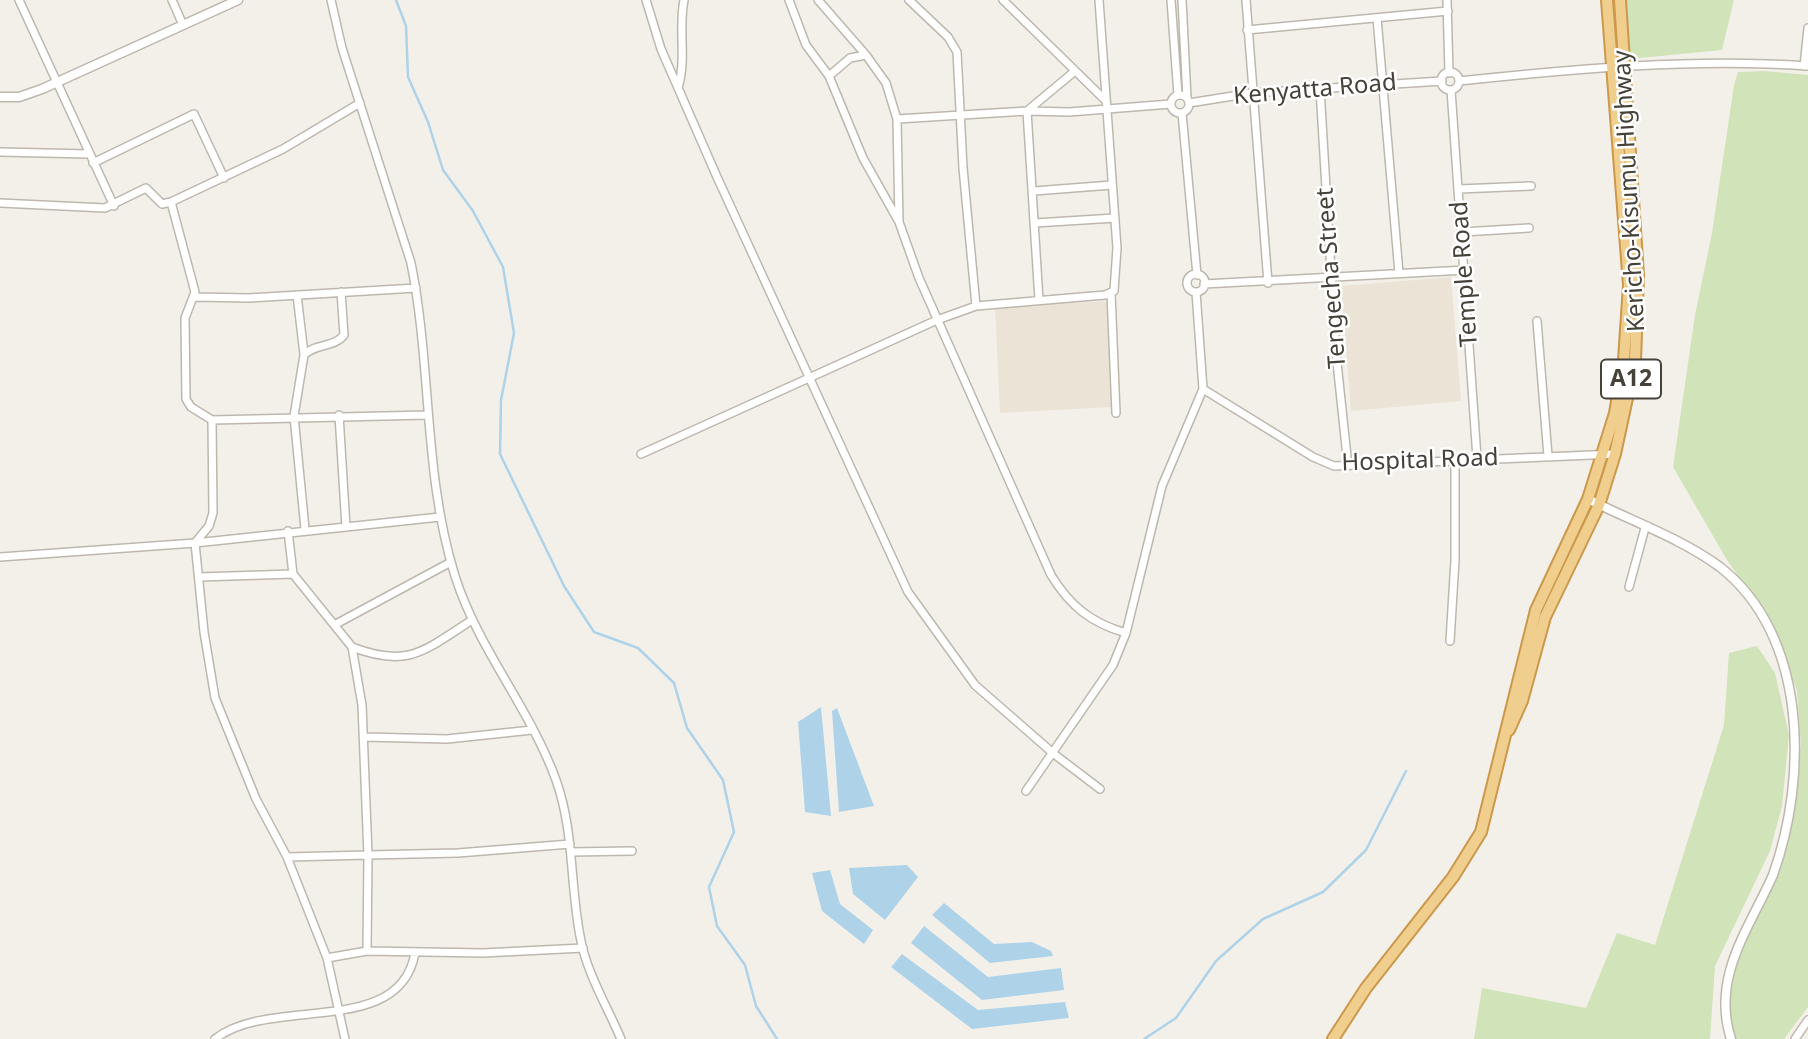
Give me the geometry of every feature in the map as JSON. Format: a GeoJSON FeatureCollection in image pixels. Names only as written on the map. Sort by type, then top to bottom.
{"type":"FeatureCollection","features":[{"type":"Feature","properties":{"kind":"highway","name":"Kericho-Kisumu Highway"},"geometry":{"type":"LineString","coordinates":[[1506,736],[1519,709],[1545,617],[1599,505],[1624,360],[1629,285],[1607,0]]}},
{"type":"Feature","properties":{"kind":"highway","name":"Kericho-Kisumu Highway"},"geometry":{"type":"LineString","coordinates":[[1333,1039],[1366,988],[1471,851],[1487,811],[1524,649],[1536,610],[1609,454],[1635,361],[1639,323],[1620,0]]}},
{"type":"Feature","properties":{"kind":"street"},"geometry":{"type":"LineString","coordinates":[[19,0],[55,84],[114,206]]}},
{"type":"Feature","properties":{"kind":"street"},"geometry":{"type":"LineString","coordinates":[[172,0],[183,25]]}},
{"type":"Feature","properties":{"kind":"street"},"geometry":{"type":"LineString","coordinates":[[0,97],[19,96],[55,84],[238,0]]}},
{"type":"Feature","properties":{"kind":"street"},"geometry":{"type":"LineString","coordinates":[[331,0],[360,103],[405,236],[416,288],[427,415],[440,517],[451,562],[472,621],[556,779],[570,848],[583,948],[621,1039]]}},
{"type":"Feature","properties":{"kind":"street"},"geometry":{"type":"LineString","coordinates":[[646,0],[661,49],[678,89],[917,607],[975,685],[1054,754],[1100,789]]}},
{"type":"Feature","properties":{"kind":"street"},"geometry":{"type":"LineString","coordinates":[[678,89],[685,57],[682,16],[684,0]]}},
{"type":"Feature","properties":{"kind":"street"},"geometry":{"type":"LineString","coordinates":[[789,0],[806,45],[829,76],[863,158],[899,222],[937,320],[1001,466],[1060,589],[1080,612],[1093,621],[1126,634]]}},
{"type":"Feature","properties":{"kind":"street"},"geometry":{"type":"LineString","coordinates":[[818,0],[856,39],[886,83],[897,119],[899,222]]}},
{"type":"Feature","properties":{"kind":"street"},"geometry":{"type":"LineString","coordinates":[[909,0],[948,37],[957,52],[976,306]]}},
{"type":"Feature","properties":{"kind":"street"},"geometry":{"type":"LineString","coordinates":[[1003,0],[1105,100]]}},
{"type":"Feature","properties":{"kind":"street"},"geometry":{"type":"LineString","coordinates":[[1099,0],[1115,218],[1117,281],[1111,293],[1116,413]]}},
{"type":"Feature","properties":{"kind":"street"},"geometry":{"type":"LineString","coordinates":[[897,119],[1171,104],[1178,95],[1171,0]]}},
{"type":"Feature","properties":{"kind":"street"},"geometry":{"type":"LineString","coordinates":[[1182,0],[1188,100],[1182,113],[1197,275]]}},
{"type":"Feature","properties":{"kind":"street"},"geometry":{"type":"LineString","coordinates":[[1246,0],[1268,283]]}},
{"type":"Feature","properties":{"kind":"street"},"geometry":{"type":"LineString","coordinates":[[1447,0],[1449,73],[1441,81],[1445,88],[1451,90],[1459,81],[1612,68],[1728,62],[1806,66],[1808,28]]}},
{"type":"Feature","properties":{"kind":"street"},"geometry":{"type":"LineString","coordinates":[[1247,30],[1448,11]]}},
{"type":"Feature","properties":{"kind":"street"},"geometry":{"type":"LineString","coordinates":[[1377,18],[1399,273]]}},
{"type":"Feature","properties":{"kind":"street"},"geometry":{"type":"LineString","coordinates":[[829,76],[850,58],[866,55]]}},
{"type":"Feature","properties":{"kind":"street"},"geometry":{"type":"LineString","coordinates":[[1027,111],[1075,71]]}},
{"type":"Feature","properties":{"kind":"street"},"geometry":{"type":"LineString","coordinates":[[1449,73],[1455,74],[1459,81]]}},
{"type":"Feature","properties":{"kind":"street","name":"Kenyatta Road"},"geometry":{"type":"LineString","coordinates":[[1188,100],[1382,83],[1441,81]]}},
{"type":"Feature","properties":{"kind":"street","name":"Tengecha Street"},"geometry":{"type":"LineString","coordinates":[[1320,89],[1336,353],[1348,466]]}},
{"type":"Feature","properties":{"kind":"street","name":"Temple Road"},"geometry":{"type":"LineString","coordinates":[[1451,90],[1466,270],[1477,458]]}},
{"type":"Feature","properties":{"kind":"street"},"geometry":{"type":"LineString","coordinates":[[1178,95],[1188,100]]}},
{"type":"Feature","properties":{"kind":"street"},"geometry":{"type":"LineString","coordinates":[[0,203],[84,208],[114,206],[146,188],[162,204],[171,202],[283,149],[360,103]]}},
{"type":"Feature","properties":{"kind":"street"},"geometry":{"type":"LineString","coordinates":[[1171,104],[1174,110],[1182,113]]}},
{"type":"Feature","properties":{"kind":"street"},"geometry":{"type":"LineString","coordinates":[[1027,111],[1039,300]]}},
{"type":"Feature","properties":{"kind":"street"},"geometry":{"type":"LineString","coordinates":[[93,163],[194,114],[224,178]]}},
{"type":"Feature","properties":{"kind":"street"},"geometry":{"type":"LineString","coordinates":[[0,152],[89,154]]}},
{"type":"Feature","properties":{"kind":"street"},"geometry":{"type":"LineString","coordinates":[[1034,191],[1112,185]]}},
{"type":"Feature","properties":{"kind":"street"},"geometry":{"type":"LineString","coordinates":[[1459,189],[1531,186]]}},
{"type":"Feature","properties":{"kind":"street"},"geometry":{"type":"LineString","coordinates":[[171,202],[195,297],[185,317],[186,399],[191,407],[212,420],[427,415]]}},
{"type":"Feature","properties":{"kind":"street"},"geometry":{"type":"LineString","coordinates":[[1035,223],[1115,218]]}},
{"type":"Feature","properties":{"kind":"street"},"geometry":{"type":"LineString","coordinates":[[1463,232],[1529,228]]}},
{"type":"Feature","properties":{"kind":"street"},"geometry":{"type":"LineString","coordinates":[[1026,791],[1098,691],[1126,634],[1162,486],[1203,389],[1196,292],[1204,284],[1268,283],[1466,270]]}},
{"type":"Feature","properties":{"kind":"street"},"geometry":{"type":"LineString","coordinates":[[1196,292],[1190,290],[1187,282],[1190,277],[1202,277],[1204,284]]}},
{"type":"Feature","properties":{"kind":"street"},"geometry":{"type":"LineString","coordinates":[[195,297],[297,295],[416,288]]}},
{"type":"Feature","properties":{"kind":"street"},"geometry":{"type":"LineString","coordinates":[[304,355],[309,350],[339,342],[344,335],[341,292]]}},
{"type":"Feature","properties":{"kind":"street"},"geometry":{"type":"LineString","coordinates":[[641,454],[937,320],[976,306],[1111,293]]}},
{"type":"Feature","properties":{"kind":"street"},"geometry":{"type":"LineString","coordinates":[[297,295],[304,355],[294,416],[305,529]]}},
{"type":"Feature","properties":{"kind":"street"},"geometry":{"type":"LineString","coordinates":[[1537,320],[1548,456]]}},
{"type":"Feature","properties":{"kind":"street","name":"Hospital Road"},"geometry":{"type":"LineString","coordinates":[[1203,389],[1312,457],[1334,466],[1609,454]]}},
{"type":"Feature","properties":{"kind":"street"},"geometry":{"type":"LineString","coordinates":[[339,415],[346,527]]}},
{"type":"Feature","properties":{"kind":"street"},"geometry":{"type":"LineString","coordinates":[[212,420],[213,513],[208,526],[195,543],[204,632],[215,698],[256,799],[287,857],[327,958],[345,1039]]}},
{"type":"Feature","properties":{"kind":"street"},"geometry":{"type":"LineString","coordinates":[[1450,641],[1455,560],[1455,460]]}},
{"type":"Feature","properties":{"kind":"street"},"geometry":{"type":"LineString","coordinates":[[1588,499],[1706,557],[1740,585],[1765,615],[1795,691],[1799,751],[1791,820],[1773,873],[1732,958],[1726,977],[1725,1008],[1729,1037]]}},
{"type":"Feature","properties":{"kind":"street"},"geometry":{"type":"LineString","coordinates":[[0,557],[195,543],[305,529],[440,517]]}},
{"type":"Feature","properties":{"kind":"street"},"geometry":{"type":"LineString","coordinates":[[1629,587],[1645,528]]}},
{"type":"Feature","properties":{"kind":"street"},"geometry":{"type":"LineString","coordinates":[[288,531],[293,574],[352,647],[364,737],[368,855],[367,951]]}},
{"type":"Feature","properties":{"kind":"street"},"geometry":{"type":"LineString","coordinates":[[336,624],[451,562]]}},
{"type":"Feature","properties":{"kind":"street"},"geometry":{"type":"LineString","coordinates":[[199,578],[293,574]]}},
{"type":"Feature","properties":{"kind":"street"},"geometry":{"type":"LineString","coordinates":[[352,647],[381,656],[407,657],[423,652],[472,621]]}},
{"type":"Feature","properties":{"kind":"street"},"geometry":{"type":"LineString","coordinates":[[364,737],[389,735],[447,739],[532,730]]}},
{"type":"Feature","properties":{"kind":"street"},"geometry":{"type":"LineString","coordinates":[[287,857],[570,848],[632,851]]}},
{"type":"Feature","properties":{"kind":"street"},"geometry":{"type":"LineString","coordinates":[[327,958],[367,951],[415,953],[583,948]]}},
{"type":"Feature","properties":{"kind":"street"},"geometry":{"type":"LineString","coordinates":[[215,1039],[230,1030],[254,1024],[368,1006],[401,988],[413,969],[415,953]]}},
{"type":"Feature","properties":{"kind":"street"},"geometry":{"type":"LineString","coordinates":[[1795,1039],[1808,1020]]}},
{"type":"Feature","properties":{"kind":"shaded area"},"geometry":{"type":"Polygon","coordinates":[[[1451,277],[1461,401],[1351,411],[1341,286],[1451,277]]]}},
{"type":"Feature","properties":{"kind":"shaded area"},"geometry":{"type":"Polygon","coordinates":[[[1107,301],[1112,407],[1000,413],[995,307],[1107,301]]]}},
{"type":"Feature","properties":{"kind":"green space"},"geometry":{"type":"Polygon","coordinates":[[[1626,0],[1734,0],[1722,50],[1629,59],[1626,0]]]}},
{"type":"Feature","properties":{"kind":"green space"},"geometry":{"type":"Polygon","coordinates":[[[1764,71],[1808,75],[1808,1007],[1784,1039],[1734,1039],[1728,1007],[1729,979],[1784,849],[1792,820],[1801,746],[1797,691],[1770,622],[1727,560],[1673,467],[1695,315],[1712,233],[1734,85],[1738,72],[1764,71]]]}},
{"type":"Feature","properties":{"kind":"green space"},"geometry":{"type":"Polygon","coordinates":[[[1757,646],[1775,673],[1789,735],[1782,806],[1770,851],[1715,966],[1710,1039],[1474,1039],[1482,988],[1586,1008],[1617,933],[1655,945],[1724,725],[1729,653],[1757,646]]]}},
{"type":"Feature","properties":{"kind":"water"},"geometry":{"type":"Polygon","coordinates":[[[821,707],[831,816],[805,812],[798,722],[821,707]]]}},
{"type":"Feature","properties":{"kind":"water"},"geometry":{"type":"Polygon","coordinates":[[[837,708],[874,806],[839,812],[832,711],[837,708]]]}},
{"type":"Feature","properties":{"kind":"water"},"geometry":{"type":"Polygon","coordinates":[[[907,865],[918,877],[885,920],[853,894],[849,868],[907,865]]]}},
{"type":"Feature","properties":{"kind":"water"},"geometry":{"type":"Polygon","coordinates":[[[830,870],[840,904],[873,930],[864,944],[822,911],[812,873],[830,870]]]}},
{"type":"Feature","properties":{"kind":"water"},"geometry":{"type":"Polygon","coordinates":[[[944,903],[994,944],[1032,942],[1051,951],[1053,956],[990,963],[932,915],[944,903]]]}},
{"type":"Feature","properties":{"kind":"water"},"geometry":{"type":"Polygon","coordinates":[[[924,926],[988,977],[1061,968],[1064,990],[982,1000],[911,943],[924,926]]]}},
{"type":"Feature","properties":{"kind":"water"},"geometry":{"type":"Polygon","coordinates":[[[902,954],[978,1010],[1065,1002],[1069,1018],[972,1029],[891,967],[902,954]]]}},
{"type":"Feature","properties":{"kind":"waterway"},"geometry":{"type":"LineString","coordinates":[[396,0],[406,26],[408,77],[428,122],[443,170],[473,211],[503,267],[514,333],[501,400],[500,454],[564,586],[594,632],[638,648],[674,683],[687,728],[723,780],[734,832],[709,887],[717,926],[745,965],[756,1006],[777,1039]]}},
{"type":"Feature","properties":{"kind":"waterway"},"geometry":{"type":"LineString","coordinates":[[1144,1039],[1176,1018],[1216,961],[1263,919],[1323,892],[1366,850],[1406,771]]}}]}
